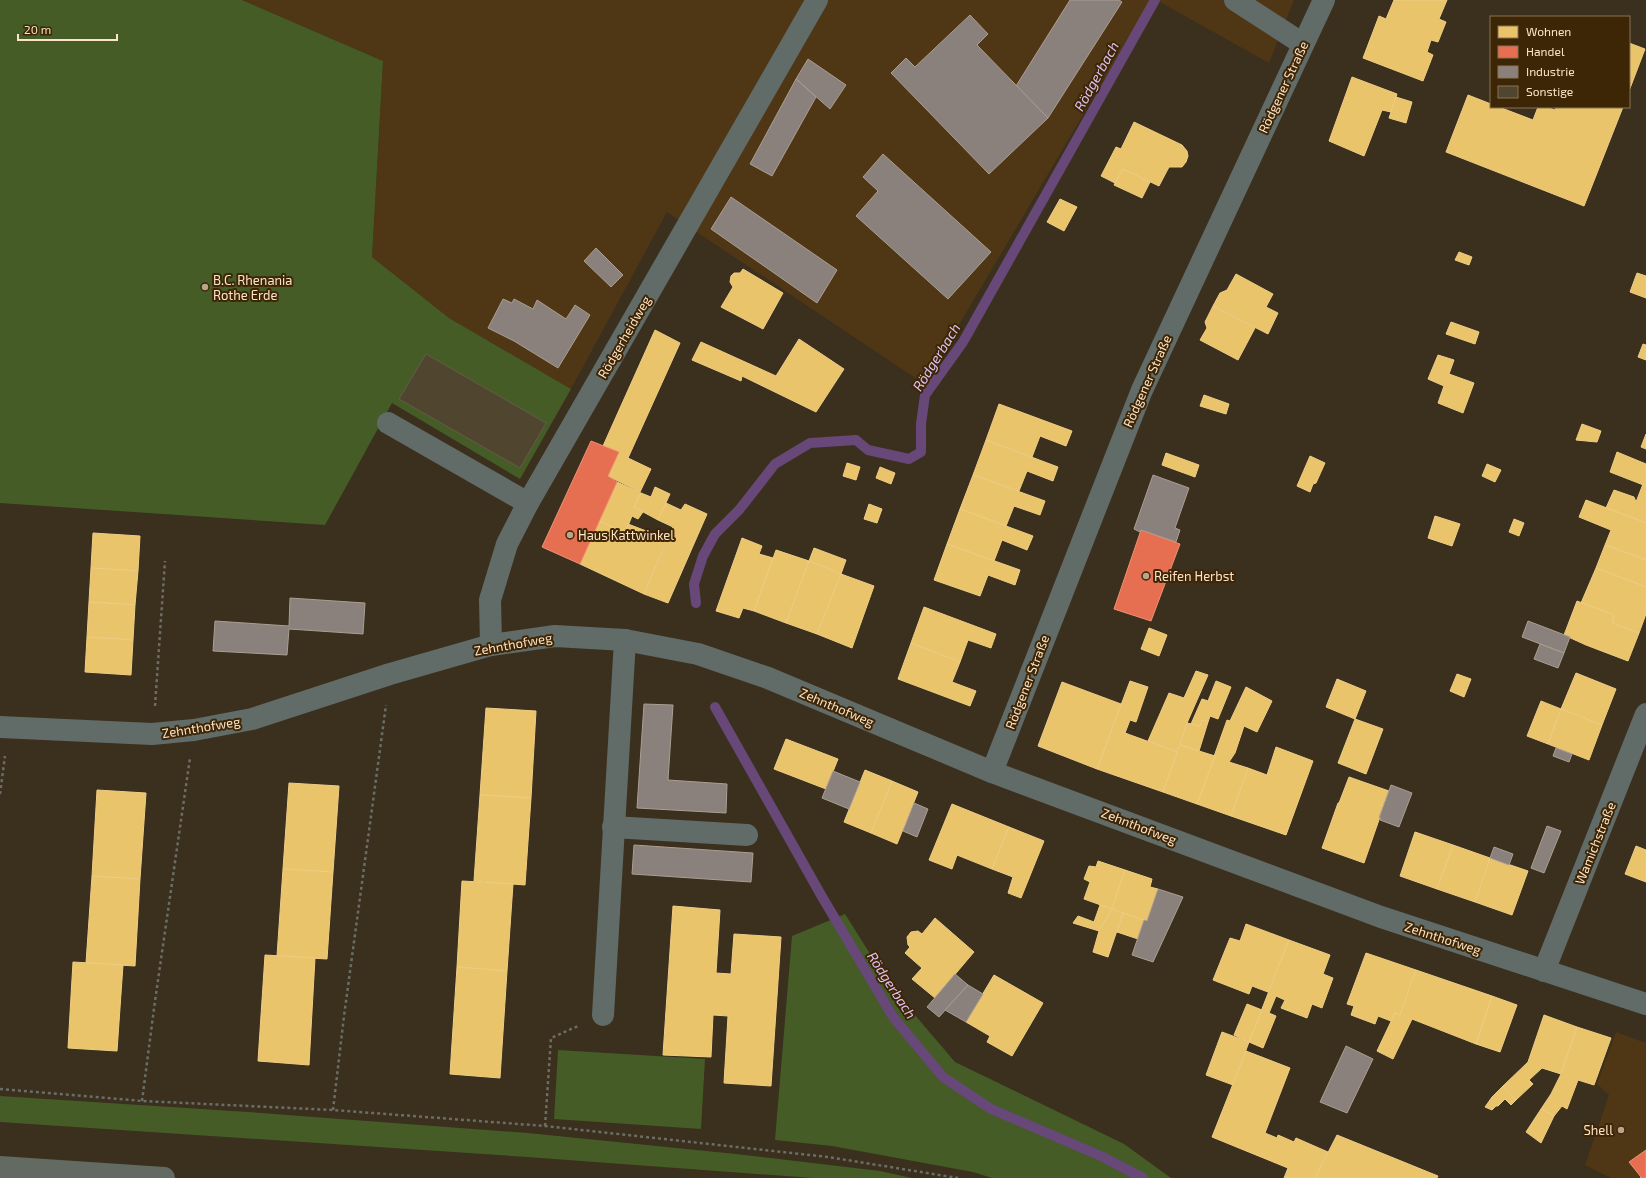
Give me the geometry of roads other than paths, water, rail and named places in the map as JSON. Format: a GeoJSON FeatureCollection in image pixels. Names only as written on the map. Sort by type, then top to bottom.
{"type":"FeatureCollection","features":[{"type":"Feature","properties":{"kind":"main road"},"geometry":{"type":"LineString","coordinates":[[0,1167],[164,1178]]}},
{"type":"Feature","properties":{"kind":"street","name":"Rödgerheidweg"},"geometry":{"type":"LineString","coordinates":[[491,645],[490,600],[507,544],[528,503],[817,0]]}},
{"type":"Feature","properties":{"kind":"street"},"geometry":{"type":"LineString","coordinates":[[1235,0],[1303,44]]}},
{"type":"Feature","properties":{"kind":"street","name":"Rödgener Straße"},"geometry":{"type":"LineString","coordinates":[[992,772],[1142,390],[1324,0]]}},
{"type":"Feature","properties":{"kind":"street"},"geometry":{"type":"LineString","coordinates":[[388,423],[419,439],[469,470],[528,503]]}},
{"type":"Feature","properties":{"kind":"street","name":"Zehnthofweg"},"geometry":{"type":"LineString","coordinates":[[4,728],[152,734],[194,730],[252,719],[390,674],[491,645],[555,636],[625,640],[698,654],[768,678],[992,772],[1381,917],[1544,972],[1646,1004]]}},
{"type":"Feature","properties":{"kind":"street"},"geometry":{"type":"LineString","coordinates":[[603,1015],[625,640]]}},
{"type":"Feature","properties":{"kind":"street","name":"Wamichstraße"},"geometry":{"type":"LineString","coordinates":[[1544,972],[1646,714]]}},
{"type":"Feature","properties":{"kind":"street"},"geometry":{"type":"LineString","coordinates":[[613,827],[747,835]]}},
{"type":"Feature","properties":{"kind":"waterway","name":"Rödgerbach"},"geometry":{"type":"LineString","coordinates":[[696,603],[694,584],[703,556],[715,534],[739,510],[775,464],[810,443],[856,440],[868,450],[909,459],[921,452],[921,424],[925,395],[963,342],[1155,0]]}},
{"type":"Feature","properties":{"kind":"waterway","name":"Rödgerbach"},"geometry":{"type":"LineString","coordinates":[[715,707],[821,895],[893,1017],[943,1077],[991,1109],[1101,1156],[1143,1178]]}},
{"type":"Feature","properties":{"kind":"place","name":"B.C. Rhenania Rothe Erde"},"geometry":{"type":"Point","coordinates":[205,287]}},
{"type":"Feature","properties":{"kind":"place","name":"Haus Kattwinkel"},"geometry":{"type":"Point","coordinates":[570,535]}},
{"type":"Feature","properties":{"kind":"place","name":"Reifen Herbst"},"geometry":{"type":"Point","coordinates":[1146,576]}},
{"type":"Feature","properties":{"kind":"place","name":"Shell"},"geometry":{"type":"Point","coordinates":[1621,1130]}}]}
